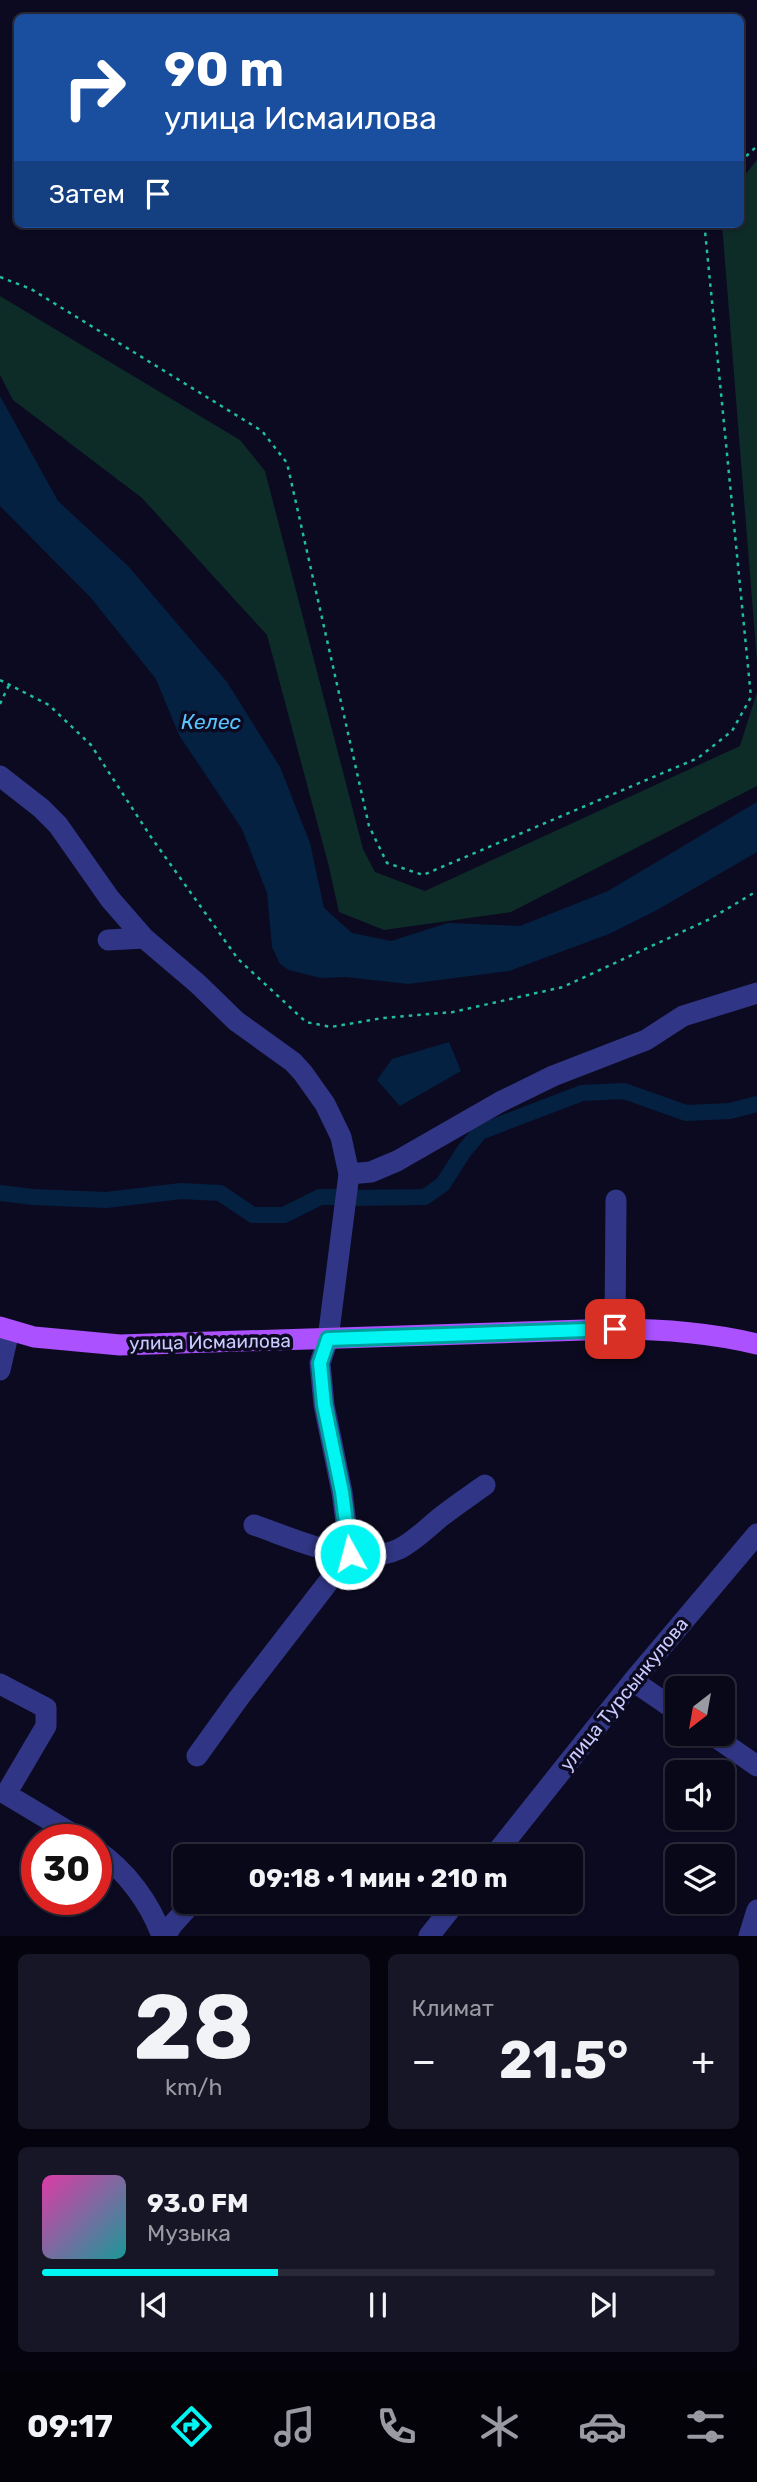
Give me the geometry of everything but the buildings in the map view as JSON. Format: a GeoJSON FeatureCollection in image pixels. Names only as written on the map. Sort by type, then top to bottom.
{"type":"FeatureCollection","features":[{"type":"Feature","properties":{"kind":"main road","name":"улица Исмаилова"},"geometry":{"type":"LineString","coordinates":[[5,1329],[34,1337],[120,1345],[615,1329],[651,1329],[734,1338],[757,1344]]}},
{"type":"Feature","properties":{"kind":"street"},"geometry":{"type":"LineString","coordinates":[[0,776],[58,825],[110,899],[144,938],[236,1021],[271,1044],[303,1073],[325,1104],[341,1137],[349,1174],[328,1339],[320,1363],[324,1405],[342,1492],[350,1554],[237,1699],[197,1756]]}},
{"type":"Feature","properties":{"kind":"street"},"geometry":{"type":"LineString","coordinates":[[108,940],[144,938]]}},
{"type":"Feature","properties":{"kind":"street"},"geometry":{"type":"LineString","coordinates":[[349,1174],[371,1172],[382,1167],[552,1076],[646,1040],[683,1016],[757,993]]}},
{"type":"Feature","properties":{"kind":"street"},"geometry":{"type":"LineString","coordinates":[[615,1329],[616,1200]]}},
{"type":"Feature","properties":{"kind":"street"},"geometry":{"type":"LineString","coordinates":[[0,1370],[5,1329]]}},
{"type":"Feature","properties":{"kind":"street"},"geometry":{"type":"LineString","coordinates":[[254,1525],[330,1552],[368,1555],[399,1549],[485,1485]]}},
{"type":"Feature","properties":{"kind":"street","name":"улица Турсынкулова"},"geometry":{"type":"LineString","coordinates":[[503,1844],[633,1681],[757,1534]]}},
{"type":"Feature","properties":{"kind":"street"},"geometry":{"type":"LineString","coordinates":[[633,1681],[665,1703]]}},
{"type":"Feature","properties":{"kind":"street"},"geometry":{"type":"LineString","coordinates":[[0,1684],[46,1708],[46,1726],[6,1794],[56,1824]]}},
{"type":"Feature","properties":{"kind":"street"},"geometry":{"type":"LineString","coordinates":[[728,1746],[757,1766]]}},
{"type":"Feature","properties":{"kind":"street"},"geometry":{"type":"LineString","coordinates":[[112,1861],[153,1912],[164,1936],[182,1914]]}},
{"type":"Feature","properties":{"kind":"street"},"geometry":{"type":"LineString","coordinates":[[749,1936],[757,1910]]}},
{"type":"Feature","properties":{"kind":"street"},"geometry":{"type":"LineString","coordinates":[[429,1936],[441,1914]]}},
{"type":"Feature","properties":{"kind":"path"},"geometry":{"type":"LineString","coordinates":[[744,158],[757,146]]}},
{"type":"Feature","properties":{"kind":"path"},"geometry":{"type":"LineString","coordinates":[[0,277],[31,289],[262,431],[287,463],[369,827],[387,863],[424,874],[698,758],[732,731],[751,697],[706,228]]}},
{"type":"Feature","properties":{"kind":"path"},"geometry":{"type":"LineString","coordinates":[[0,680],[49,705],[91,745],[151,837],[238,959],[306,1022],[331,1027],[383,1018],[453,1012],[563,987],[710,919],[757,891]]}},
{"type":"Feature","properties":{"kind":"path"},"geometry":{"type":"LineString","coordinates":[[0,704],[9,684]]}},
{"type":"Feature","properties":{"kind":"green space"},"geometry":{"type":"Polygon","coordinates":[[[757,160],[757,662],[722,228],[744,228],[744,176],[757,160]]]}},
{"type":"Feature","properties":{"kind":"green space"},"geometry":{"type":"Polygon","coordinates":[[[0,296],[240,440],[265,471],[363,849],[375,872],[425,891],[740,746],[757,692],[757,786],[511,912],[384,930],[339,912],[267,635],[142,498],[13,400],[0,375],[0,296]]]}},
{"type":"Feature","properties":{"kind":"water","name":"Келес"},"geometry":{"type":"Polygon","coordinates":[[[0,396],[58,501],[128,566],[227,682],[280,767],[310,843],[324,908],[352,933],[391,941],[448,923],[520,926],[608,891],[757,802],[757,852],[657,910],[609,934],[509,971],[408,984],[346,977],[321,978],[289,970],[280,964],[272,947],[267,893],[242,829],[179,735],[156,679],[91,598],[0,506],[0,396]]]}},
{"type":"Feature","properties":{"kind":"water"},"geometry":{"type":"Polygon","coordinates":[[[449,1042],[461,1071],[400,1106],[377,1080],[392,1059],[449,1042]]]}},
{"type":"Feature","properties":{"kind":"waterway"},"geometry":{"type":"LineString","coordinates":[[349,1198],[425,1197],[443,1184],[480,1132],[582,1093],[624,1091],[686,1113],[730,1111],[757,1104]]}},
{"type":"Feature","properties":{"kind":"waterway"},"geometry":{"type":"LineString","coordinates":[[0,1193],[106,1200],[181,1191],[220,1193],[253,1215],[284,1215],[320,1197],[338,1197]]}},
{"type":"Feature","properties":{"kind":"route"},"geometry":{"type":"LineString","coordinates":[[350,1554],[342,1492],[324,1405],[320,1363],[328,1339],[615,1329]]}}]}
